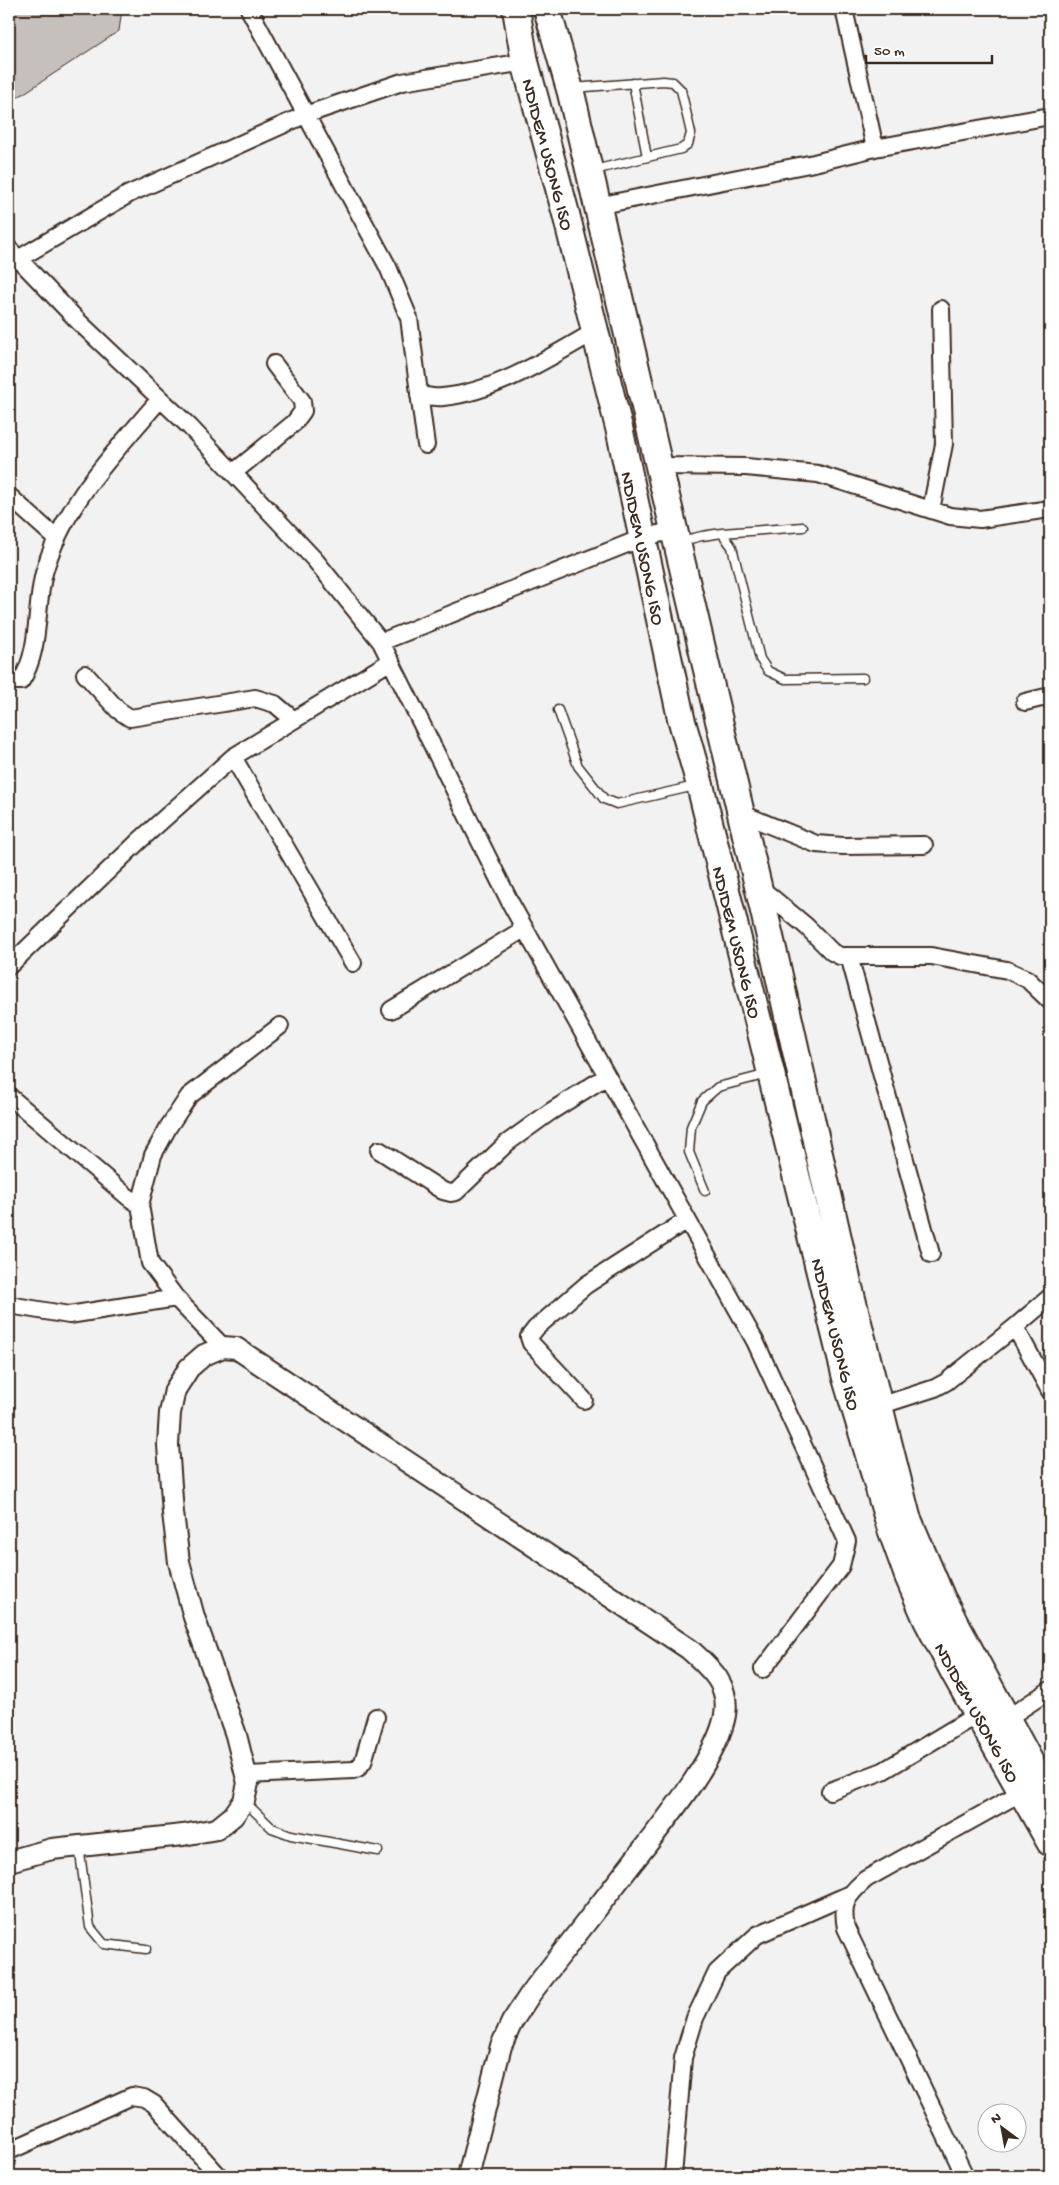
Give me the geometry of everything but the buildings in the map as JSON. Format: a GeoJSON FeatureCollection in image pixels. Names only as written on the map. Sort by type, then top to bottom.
{"type":"FeatureCollection","features":[{"type":"Feature","properties":{"kind":"highway","name":"NDIDEM USONG ISO"},"geometry":{"type":"LineString","coordinates":[[516,9],[525,62],[566,214],[620,432],[680,718],[700,785],[820,1265],[846,1378],[891,1529],[927,1620],[1050,1842]]}},
{"type":"Feature","properties":{"kind":"highway","name":"NDIDEM USONG ISO"},"geometry":{"type":"LineString","coordinates":[[547,9],[598,206],[848,1283],[907,1517],[942,1599],[1050,1799]]}},
{"type":"Feature","properties":{"kind":"street"},"geometry":{"type":"LineString","coordinates":[[249,9],[388,267],[409,318],[426,445]]}},
{"type":"Feature","properties":{"kind":"street"},"geometry":{"type":"LineString","coordinates":[[844,9],[876,148]]}},
{"type":"Feature","properties":{"kind":"street"},"geometry":{"type":"LineString","coordinates":[[525,62],[402,82],[305,115],[129,194],[14,254],[79,322],[190,427],[234,473],[315,560],[381,642],[524,929],[755,1341],[847,1541],[841,1566],[763,1669]]}},
{"type":"Feature","properties":{"kind":"street"},"geometry":{"type":"LineString","coordinates":[[598,206],[814,163],[876,148],[1050,116]]}},
{"type":"Feature","properties":{"kind":"street"},"geometry":{"type":"LineString","coordinates":[[931,510],[944,444],[941,309]]}},
{"type":"Feature","properties":{"kind":"street"},"geometry":{"type":"LineString","coordinates":[[419,396],[442,397],[493,385],[534,366],[594,332]]}},
{"type":"Feature","properties":{"kind":"street"},"geometry":{"type":"LineString","coordinates":[[234,473],[294,423],[303,411],[302,401],[274,364]]}},
{"type":"Feature","properties":{"kind":"street"},"geometry":{"type":"LineString","coordinates":[[9,681],[21,681],[31,656],[44,573],[57,539],[92,479],[160,400]]}},
{"type":"Feature","properties":{"kind":"street"},"geometry":{"type":"LineString","coordinates":[[659,466],[746,467],[818,474],[950,516],[980,519],[1050,509]]}},
{"type":"Feature","properties":{"kind":"street"},"geometry":{"type":"LineString","coordinates":[[9,496],[57,539]]}},
{"type":"Feature","properties":{"kind":"street"},"geometry":{"type":"LineString","coordinates":[[381,642],[642,538],[675,536]]}},
{"type":"Feature","properties":{"kind":"street"},"geometry":{"type":"LineString","coordinates":[[9,966],[139,841],[233,757],[390,662]]}},
{"type":"Feature","properties":{"kind":"street"},"geometry":{"type":"LineString","coordinates":[[85,674],[118,710],[130,718],[255,698],[274,704],[294,720]]}},
{"type":"Feature","properties":{"kind":"street"},"geometry":{"type":"LineString","coordinates":[[1025,702],[1050,696]]}},
{"type":"Feature","properties":{"kind":"street"},"geometry":{"type":"LineString","coordinates":[[233,757],[353,963]]}},
{"type":"Feature","properties":{"kind":"street"},"geometry":{"type":"LineString","coordinates":[[740,813],[816,844],[843,846],[924,845]]}},
{"type":"Feature","properties":{"kind":"street"},"geometry":{"type":"LineString","coordinates":[[757,886],[806,926],[832,952],[840,956],[931,956],[1006,970],[1027,979],[1043,992],[1050,1001]]}},
{"type":"Feature","properties":{"kind":"street"},"geometry":{"type":"LineString","coordinates":[[391,1010],[524,929]]}},
{"type":"Feature","properties":{"kind":"street"},"geometry":{"type":"LineString","coordinates":[[849,956],[932,1254]]}},
{"type":"Feature","properties":{"kind":"street"},"geometry":{"type":"LineString","coordinates":[[223,1348],[176,1298],[150,1263],[140,1205],[153,1156],[169,1126],[190,1096],[280,1026]]}},
{"type":"Feature","properties":{"kind":"street"},"geometry":{"type":"LineString","coordinates":[[379,1150],[444,1191],[456,1192],[507,1143],[550,1112],[607,1076]]}},
{"type":"Feature","properties":{"kind":"street"},"geometry":{"type":"LineString","coordinates":[[9,1096],[128,1197],[140,1205]]}},
{"type":"Feature","properties":{"kind":"street"},"geometry":{"type":"LineString","coordinates":[[584,1400],[531,1343],[529,1337],[536,1328],[586,1285],[687,1220]]}},
{"type":"Feature","properties":{"kind":"street"},"geometry":{"type":"LineString","coordinates":[[879,1406],[935,1388],[1015,1327],[1050,1296]]}},
{"type":"Feature","properties":{"kind":"street"},"geometry":{"type":"LineString","coordinates":[[9,1304],[70,1315],[176,1298]]}},
{"type":"Feature","properties":{"kind":"street"},"geometry":{"type":"LineString","coordinates":[[1015,1327],[1050,1391]]}},
{"type":"Feature","properties":{"kind":"street"},"geometry":{"type":"LineString","coordinates":[[9,1861],[52,1849],[183,1836],[217,1829],[233,1816],[244,1801],[248,1783],[236,1735],[194,1617],[179,1562],[172,1513],[168,1445],[170,1413],[176,1390],[189,1368],[204,1355],[223,1348],[236,1348],[689,1649],[715,1672],[723,1688],[725,1714],[713,1748],[708,1756],[672,1811],[531,1994],[512,2022],[501,2046],[468,2176]]}},
{"type":"Feature","properties":{"kind":"street"},"geometry":{"type":"LineString","coordinates":[[1006,1719],[1050,1690]]}},
{"type":"Feature","properties":{"kind":"street"},"geometry":{"type":"LineString","coordinates":[[830,1791],[883,1771],[978,1714]]}},
{"type":"Feature","properties":{"kind":"street"},"geometry":{"type":"LineString","coordinates":[[246,1776],[353,1770],[358,1768],[363,1762],[376,1717]]}},
{"type":"Feature","properties":{"kind":"street"},"geometry":{"type":"LineString","coordinates":[[673,2176],[683,2058],[695,2018],[717,1972],[757,1935],[848,1895],[866,1879],[1022,1792]]}},
{"type":"Feature","properties":{"kind":"street"},"geometry":{"type":"LineString","coordinates":[[848,1895],[843,1912],[846,1928],[965,2176]]}},
{"type":"Feature","properties":{"kind":"street"},"geometry":{"type":"LineString","coordinates":[[9,2151],[132,2096],[144,2098],[154,2104],[219,2176]]}},
{"type":"Feature","properties":{"kind":"lane"},"geometry":{"type":"LineString","coordinates":[[569,88],[663,81],[673,82],[681,90],[691,133],[688,144],[681,149],[589,171]]}},
{"type":"Feature","properties":{"kind":"lane"},"geometry":{"type":"LineString","coordinates":[[633,84],[647,157]]}},
{"type":"Feature","properties":{"kind":"lane"},"geometry":{"type":"LineString","coordinates":[[675,536],[702,536],[803,527]]}},
{"type":"Feature","properties":{"kind":"lane"},"geometry":{"type":"LineString","coordinates":[[722,534],[732,548],[760,658],[768,671],[785,679],[864,678]]}},
{"type":"Feature","properties":{"kind":"lane"},"geometry":{"type":"LineString","coordinates":[[558,710],[578,766],[604,799],[617,804],[700,785]]}},
{"type":"Feature","properties":{"kind":"lane"},"geometry":{"type":"LineString","coordinates":[[705,1191],[689,1152],[691,1128],[702,1101],[718,1087],[771,1074]]}},
{"type":"Feature","properties":{"kind":"lane"},"geometry":{"type":"LineString","coordinates":[[244,1801],[272,1828],[291,1835],[378,1851]]}},
{"type":"Feature","properties":{"kind":"lane"},"geometry":{"type":"LineString","coordinates":[[79,1846],[90,1928],[104,1944],[146,1949]]}}]}
